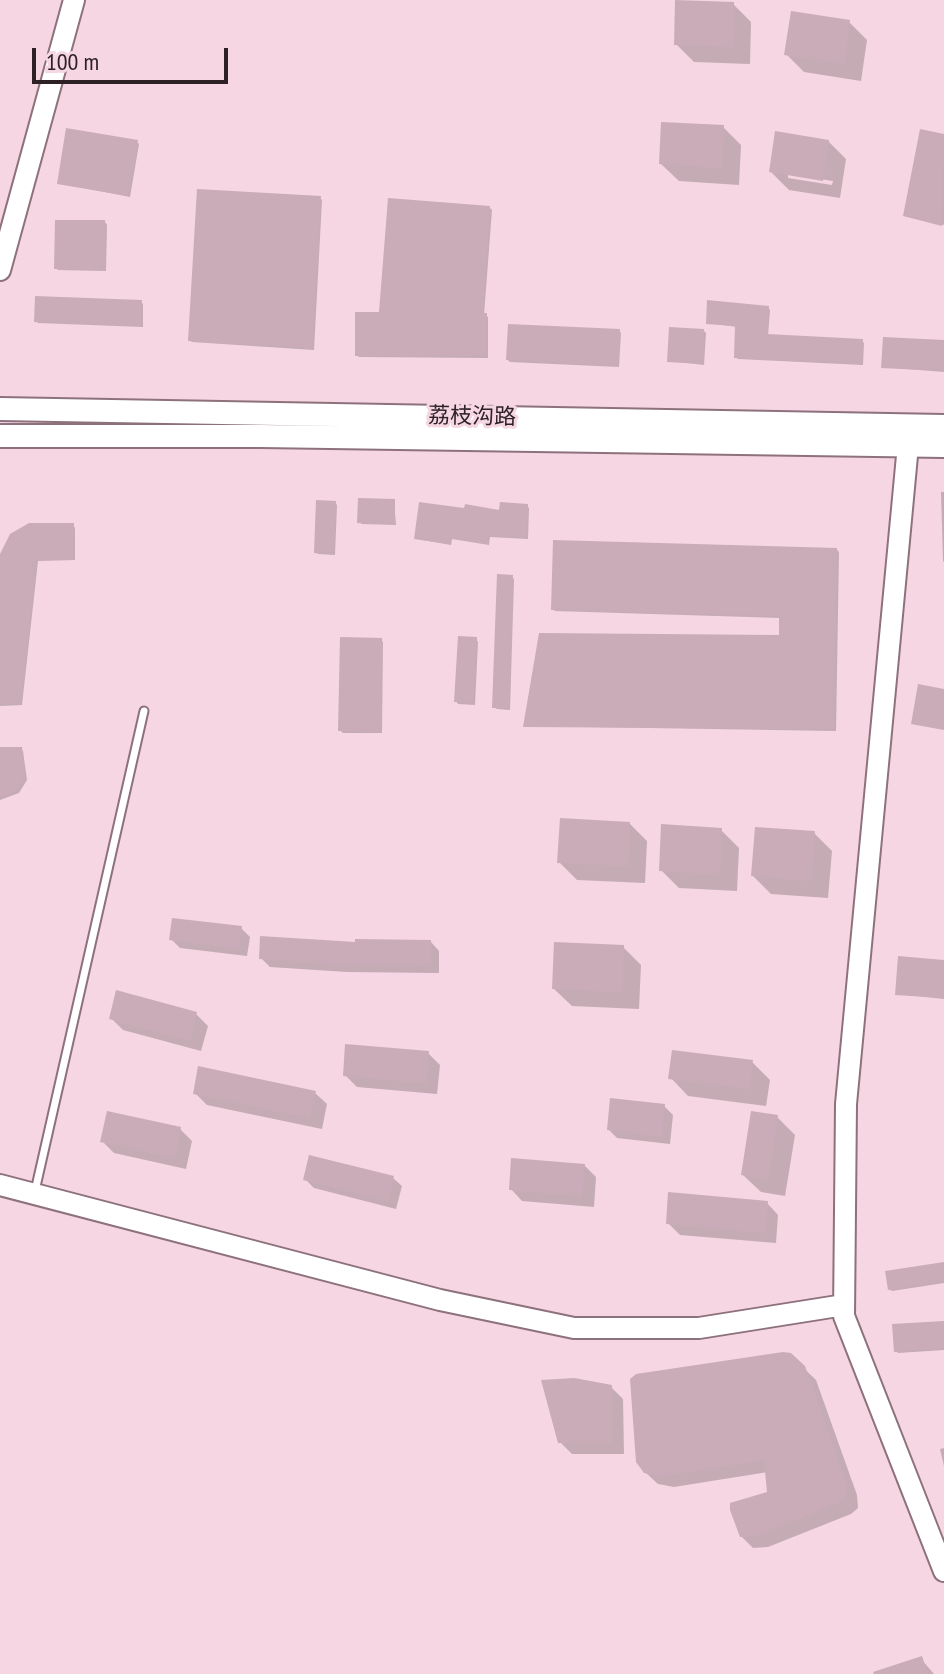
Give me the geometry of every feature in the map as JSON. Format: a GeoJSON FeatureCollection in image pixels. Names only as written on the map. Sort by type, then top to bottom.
{"type":"FeatureCollection","features":[{"type":"Feature","properties":{"kind":"main road","name":"荔枝沟路"},"geometry":{"type":"LineString","coordinates":[[0,409],[944,426]]}},
{"type":"Feature","properties":{"kind":"main road","name":"荔枝沟路"},"geometry":{"type":"LineString","coordinates":[[0,436],[261,436],[944,446]]}},
{"type":"Feature","properties":{"kind":"street"},"geometry":{"type":"LineString","coordinates":[[0,270],[74,0]]}},
{"type":"Feature","properties":{"kind":"street"},"geometry":{"type":"LineString","coordinates":[[908,445],[846,1104],[844,1316],[944,1571]]}},
{"type":"Feature","properties":{"kind":"street"},"geometry":{"type":"LineString","coordinates":[[0,1185],[440,1300],[574,1328],[699,1328],[844,1305]]}},
{"type":"Feature","properties":{"kind":"lane"},"geometry":{"type":"LineString","coordinates":[[34,1193],[144,711]]}},
{"type":"Feature","properties":{"kind":"building"},"geometry":{"type":"Polygon","coordinates":[[[675,0],[734,2],[733,47],[674,45],[675,0]]]}},
{"type":"Feature","properties":{"kind":"building"},"geometry":{"type":"Polygon","coordinates":[[[791,11],[850,20],[844,64],[784,55],[791,11]]]}},
{"type":"Feature","properties":{"kind":"building"},"geometry":{"type":"Polygon","coordinates":[[[661,122],[724,125],[722,168],[659,164],[661,122]]]}},
{"type":"Feature","properties":{"kind":"building"},"geometry":{"type":"Polygon","coordinates":[[[66,128],[138,140],[128,196],[57,184],[66,128]]]}},
{"type":"Feature","properties":{"kind":"building"},"geometry":{"type":"Polygon","coordinates":[[[920,129],[944,134],[942,226],[903,216],[920,129]]]}},
{"type":"Feature","properties":{"kind":"building"},"geometry":{"type":"Polygon","coordinates":[[[775,131],[829,140],[823,181],[769,172],[775,131]]]}},
{"type":"Feature","properties":{"kind":"building"},"geometry":{"type":"Polygon","coordinates":[[[197,189],[321,196],[312,348],[188,341],[197,189]]]}},
{"type":"Feature","properties":{"kind":"building"},"geometry":{"type":"Polygon","coordinates":[[[388,198],[490,206],[483,313],[487,313],[487,356],[355,356],[355,312],[379,312],[388,198]]]}},
{"type":"Feature","properties":{"kind":"building"},"geometry":{"type":"Polygon","coordinates":[[[55,220],[105,220],[105,270],[54,269],[55,220]]]}},
{"type":"Feature","properties":{"kind":"building"},"geometry":{"type":"Polygon","coordinates":[[[35,296],[142,300],[141,326],[34,322],[35,296]]]}},
{"type":"Feature","properties":{"kind":"building"},"geometry":{"type":"Polygon","coordinates":[[[707,300],[769,306],[767,334],[863,339],[862,364],[734,358],[735,326],[706,324],[707,300]]]}},
{"type":"Feature","properties":{"kind":"building"},"geometry":{"type":"Polygon","coordinates":[[[508,324],[620,329],[618,366],[506,360],[508,324]]]}},
{"type":"Feature","properties":{"kind":"building"},"geometry":{"type":"Polygon","coordinates":[[[669,327],[704,329],[703,364],[667,362],[669,327]]]}},
{"type":"Feature","properties":{"kind":"building"},"geometry":{"type":"Polygon","coordinates":[[[883,337],[944,340],[944,371],[881,368],[883,337]]]}},
{"type":"Feature","properties":{"kind":"building"},"geometry":{"type":"Polygon","coordinates":[[[358,498],[395,499],[395,524],[357,523],[358,498]]]}},
{"type":"Feature","properties":{"kind":"building"},"geometry":{"type":"Polygon","coordinates":[[[316,500],[336,501],[334,554],[314,553],[316,500]]]}},
{"type":"Feature","properties":{"kind":"building"},"geometry":{"type":"Polygon","coordinates":[[[419,502],[464,508],[465,504],[499,510],[500,502],[528,504],[526,538],[488,536],[487,544],[450,538],[449,544],[414,539],[419,502]]]}},
{"type":"Feature","properties":{"kind":"building"},"geometry":{"type":"Polygon","coordinates":[[[29,523],[74,523],[73,559],[36,560],[21,704],[0,704],[0,554],[10,534],[29,523]]]}},
{"type":"Feature","properties":{"kind":"building"},"geometry":{"type":"Polygon","coordinates":[[[553,540],[837,548],[834,729],[523,727],[539,633],[779,635],[779,616],[551,610],[553,540]]]}},
{"type":"Feature","properties":{"kind":"building"},"geometry":{"type":"Polygon","coordinates":[[[497,574],[513,575],[509,708],[492,708],[497,574]]]}},
{"type":"Feature","properties":{"kind":"building"},"geometry":{"type":"Polygon","coordinates":[[[458,636],[477,637],[473,703],[454,702],[458,636]]]}},
{"type":"Feature","properties":{"kind":"building"},"geometry":{"type":"Polygon","coordinates":[[[340,637],[382,638],[381,732],[338,731],[340,637]]]}},
{"type":"Feature","properties":{"kind":"building"},"geometry":{"type":"Polygon","coordinates":[[[918,684],[944,689],[944,730],[911,724],[918,684]]]}},
{"type":"Feature","properties":{"kind":"building"},"geometry":{"type":"Polygon","coordinates":[[[0,747],[22,747],[25,778],[17,791],[0,797],[0,747]]]}},
{"type":"Feature","properties":{"kind":"building"},"geometry":{"type":"Polygon","coordinates":[[[560,818],[630,822],[628,866],[557,863],[560,818]]]}},
{"type":"Feature","properties":{"kind":"building"},"geometry":{"type":"Polygon","coordinates":[[[661,824],[722,828],[720,875],[659,871],[661,824]]]}},
{"type":"Feature","properties":{"kind":"building"},"geometry":{"type":"Polygon","coordinates":[[[755,827],[815,831],[811,881],[751,876],[755,827]]]}},
{"type":"Feature","properties":{"kind":"building"},"geometry":{"type":"Polygon","coordinates":[[[172,918],[242,926],[239,949],[169,940],[172,918]]]}},
{"type":"Feature","properties":{"kind":"building"},"geometry":{"type":"Polygon","coordinates":[[[260,936],[355,942],[355,939],[431,940],[431,965],[259,959],[260,936]]]}},
{"type":"Feature","properties":{"kind":"building"},"geometry":{"type":"Polygon","coordinates":[[[554,942],[624,945],[622,992],[552,989],[554,942]]]}},
{"type":"Feature","properties":{"kind":"building"},"geometry":{"type":"Polygon","coordinates":[[[898,956],[944,960],[944,998],[895,995],[898,956]]]}},
{"type":"Feature","properties":{"kind":"building"},"geometry":{"type":"Polygon","coordinates":[[[116,990],[197,1012],[190,1041],[109,1019],[116,990]]]}},
{"type":"Feature","properties":{"kind":"building"},"geometry":{"type":"Polygon","coordinates":[[[345,1044],[429,1051],[426,1083],[343,1076],[345,1044]]]}},
{"type":"Feature","properties":{"kind":"building"},"geometry":{"type":"Polygon","coordinates":[[[672,1050],[753,1060],[749,1089],[668,1079],[672,1050]]]}},
{"type":"Feature","properties":{"kind":"building"},"geometry":{"type":"Polygon","coordinates":[[[198,1066],[316,1091],[310,1118],[193,1094],[198,1066]]]}},
{"type":"Feature","properties":{"kind":"building"},"geometry":{"type":"Polygon","coordinates":[[[610,1098],[665,1104],[662,1137],[607,1130],[610,1098]]]}},
{"type":"Feature","properties":{"kind":"building"},"geometry":{"type":"Polygon","coordinates":[[[107,1111],[181,1127],[175,1158],[100,1142],[107,1111]]]}},
{"type":"Feature","properties":{"kind":"building"},"geometry":{"type":"Polygon","coordinates":[[[751,1111],[778,1115],[768,1180],[741,1175],[751,1111]]]}},
{"type":"Feature","properties":{"kind":"building"},"geometry":{"type":"Polygon","coordinates":[[[309,1155],[394,1176],[388,1201],[303,1180],[309,1155]]]}},
{"type":"Feature","properties":{"kind":"building"},"geometry":{"type":"Polygon","coordinates":[[[511,1158],[585,1164],[582,1196],[509,1190],[511,1158]]]}},
{"type":"Feature","properties":{"kind":"building"},"geometry":{"type":"Polygon","coordinates":[[[668,1192],[768,1201],[765,1233],[666,1224],[668,1192]]]}},
{"type":"Feature","properties":{"kind":"building"},"geometry":{"type":"Polygon","coordinates":[[[944,1262],[944,1281],[888,1290],[885,1271],[944,1262]]]}},
{"type":"Feature","properties":{"kind":"building"},"geometry":{"type":"Polygon","coordinates":[[[944,1321],[944,1348],[894,1352],[892,1324],[944,1321]]]}},
{"type":"Feature","properties":{"kind":"building"},"geometry":{"type":"Polygon","coordinates":[[[791,1353],[805,1366],[846,1482],[846,1496],[839,1502],[756,1536],[740,1537],[730,1503],[767,1492],[764,1460],[661,1476],[644,1473],[636,1462],[630,1379],[636,1374],[791,1353]]]}},
{"type":"Feature","properties":{"kind":"building"},"geometry":{"type":"Polygon","coordinates":[[[574,1378],[612,1385],[612,1443],[558,1443],[541,1380],[574,1378]]]}},
{"type":"Feature","properties":{"kind":"building"},"geometry":{"type":"Polygon","coordinates":[[[922,1656],[928,1674],[873,1672],[922,1656]]]}}]}
